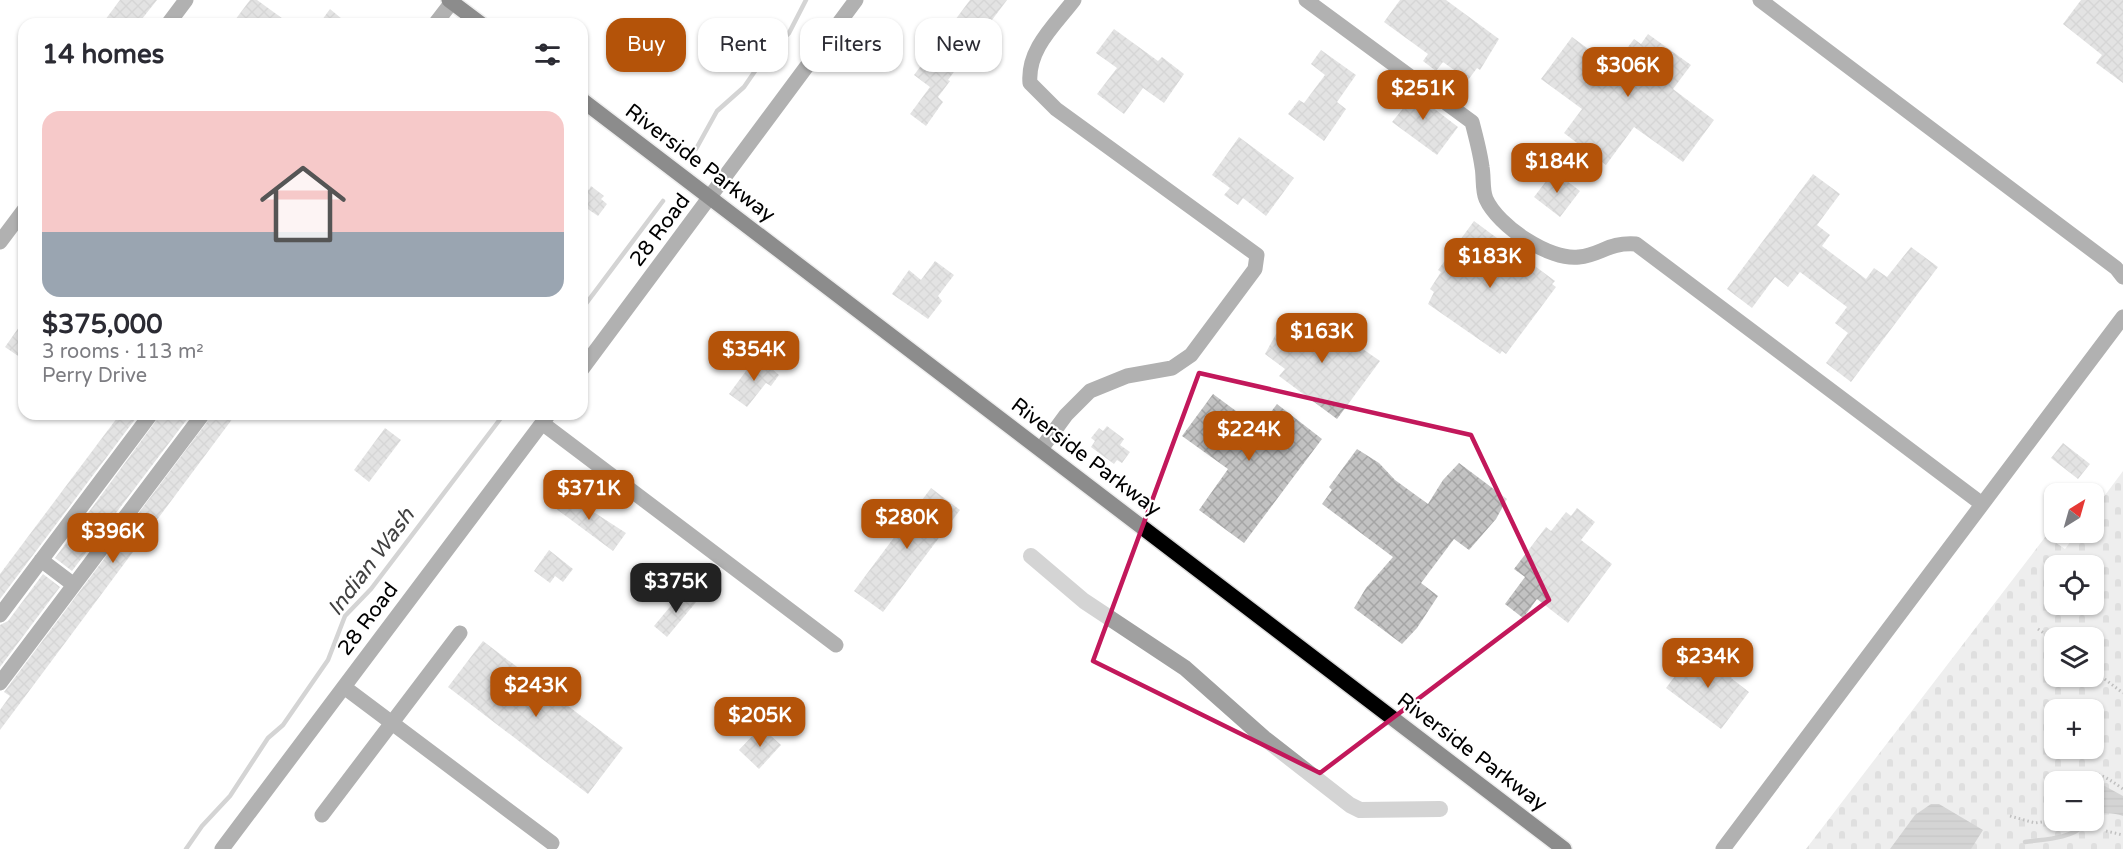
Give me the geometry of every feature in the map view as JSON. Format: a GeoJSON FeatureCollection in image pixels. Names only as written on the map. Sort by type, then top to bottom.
{"type":"FeatureCollection","features":[{"type":"Feature","properties":{"kind":"main road"},"geometry":{"type":"LineString","coordinates":[[451,1],[473,18]]}},
{"type":"Feature","properties":{"kind":"main road","name":"Riverside Parkway"},"geometry":{"type":"LineString","coordinates":[[588,105],[1564,849]]}},
{"type":"Feature","properties":{"kind":"street"},"geometry":{"type":"LineString","coordinates":[[172,18],[186,0]]}},
{"type":"Feature","properties":{"kind":"street","name":"28 Road"},"geometry":{"type":"LineString","coordinates":[[588,361],[856,0]]}},
{"type":"Feature","properties":{"kind":"street"},"geometry":{"type":"LineString","coordinates":[[1041,449],[1066,415],[1090,391],[1127,376],[1172,368],[1191,355],[1255,269],[1257,255],[1056,109],[1030,83],[1028,67],[1036,49],[1074,0]]}},
{"type":"Feature","properties":{"kind":"street"},"geometry":{"type":"LineString","coordinates":[[1306,0],[1472,122],[1482,166],[1485,198],[1499,218],[1538,247],[1558,256],[1580,258],[1619,243],[1636,244],[1982,504]]}},
{"type":"Feature","properties":{"kind":"street"},"geometry":{"type":"LineString","coordinates":[[1760,0],[2116,268],[2123,277]]}},
{"type":"Feature","properties":{"kind":"street"},"geometry":{"type":"LineString","coordinates":[[439,18],[451,1]]}},
{"type":"Feature","properties":{"kind":"street"},"geometry":{"type":"LineString","coordinates":[[0,242],[18,218]]}},
{"type":"Feature","properties":{"kind":"street"},"geometry":{"type":"LineString","coordinates":[[1723,849],[2123,317]]}},
{"type":"Feature","properties":{"kind":"street"},"geometry":{"type":"LineString","coordinates":[[0,615],[146,420]]}},
{"type":"Feature","properties":{"kind":"street"},"geometry":{"type":"LineString","coordinates":[[0,683],[198,420]]}},
{"type":"Feature","properties":{"kind":"street","name":"28 Road"},"geometry":{"type":"LineString","coordinates":[[222,849],[544,420]]}},
{"type":"Feature","properties":{"kind":"street"},"geometry":{"type":"LineString","coordinates":[[548,420],[836,645]]}},
{"type":"Feature","properties":{"kind":"street"},"geometry":{"type":"LineString","coordinates":[[41,560],[74,585]]}},
{"type":"Feature","properties":{"kind":"street"},"geometry":{"type":"LineString","coordinates":[[322,815],[460,633]]}},
{"type":"Feature","properties":{"kind":"street"},"geometry":{"type":"LineString","coordinates":[[344,687],[552,843]]}},
{"type":"Feature","properties":{"kind":"path"},"geometry":{"type":"LineString","coordinates":[[2038,629],[2044,633]]}},
{"type":"Feature","properties":{"kind":"path"},"geometry":{"type":"LineString","coordinates":[[2104,679],[2123,693]]}},
{"type":"Feature","properties":{"kind":"path"},"geometry":{"type":"LineString","coordinates":[[2104,777],[2123,789]]}},
{"type":"Feature","properties":{"kind":"path"},"geometry":{"type":"LineString","coordinates":[[2010,816],[2035,823],[2044,822]]}},
{"type":"Feature","properties":{"kind":"path"},"geometry":{"type":"LineString","coordinates":[[2106,831],[2123,835]]}},
{"type":"Feature","properties":{"kind":"highlighted area"},"geometry":{"type":"Polygon","coordinates":[[[1199,373],[1471,435],[1549,600],[1320,773],[1093,661],[1199,373]]]}},
{"type":"Feature","properties":{"kind":"green space"},"geometry":{"type":"Polygon","coordinates":[[[2123,471],[2123,849],[1806,849],[2044,539],[2044,543],[2056,543],[2065,549],[2070,543],[2104,543],[2104,497],[2123,471]]]}},
{"type":"Feature","properties":{"kind":"shaded area"},"geometry":{"type":"Polygon","coordinates":[[[2104,786],[2123,796],[2123,816],[2104,813],[2104,786]]]}},
{"type":"Feature","properties":{"kind":"shaded area"},"geometry":{"type":"Polygon","coordinates":[[[1931,804],[1939,804],[1983,830],[1971,849],[1890,849],[1915,815],[1931,804]]]}},
{"type":"Feature","properties":{"kind":"building"},"geometry":{"type":"Polygon","coordinates":[[[120,0],[157,0],[143,18],[106,18],[120,0]]]}},
{"type":"Feature","properties":{"kind":"building"},"geometry":{"type":"Polygon","coordinates":[[[250,0],[257,0],[282,18],[236,18],[250,0]]]}},
{"type":"Feature","properties":{"kind":"building"},"geometry":{"type":"Polygon","coordinates":[[[970,0],[1007,0],[994,18],[957,18],[970,0]]]}},
{"type":"Feature","properties":{"kind":"building"},"geometry":{"type":"Polygon","coordinates":[[[1400,0],[1446,0],[1499,39],[1480,70],[1477,68],[1468,80],[1443,62],[1436,71],[1423,61],[1428,54],[1384,22],[1400,0]]]}},
{"type":"Feature","properties":{"kind":"building"},"geometry":{"type":"Polygon","coordinates":[[[2081,0],[2123,0],[2123,83],[2096,63],[2102,55],[2063,24],[2081,0]]]}},
{"type":"Feature","properties":{"kind":"building"},"geometry":{"type":"Polygon","coordinates":[[[330,9],[341,18],[323,18],[330,9]]]}},
{"type":"Feature","properties":{"kind":"building"},"geometry":{"type":"Polygon","coordinates":[[[1114,29],[1158,61],[1162,57],[1184,74],[1164,103],[1143,88],[1124,114],[1097,94],[1117,68],[1096,53],[1114,29]]]}},
{"type":"Feature","properties":{"kind":"building"},"geometry":{"type":"Polygon","coordinates":[[[1648,34],[1691,65],[1673,89],[1714,120],[1683,162],[1634,127],[1606,165],[1564,133],[1582,109],[1541,79],[1572,37],[1613,67],[1634,39],[1641,44],[1648,34]]]}},
{"type":"Feature","properties":{"kind":"building"},"geometry":{"type":"Polygon","coordinates":[[[1321,50],[1356,75],[1337,102],[1346,109],[1324,141],[1288,114],[1299,100],[1304,103],[1325,75],[1311,64],[1321,50]]]}},
{"type":"Feature","properties":{"kind":"building"},"geometry":{"type":"Polygon","coordinates":[[[916,72],[954,72],[938,97],[943,102],[926,126],[910,114],[930,87],[914,75],[916,72]]]}},
{"type":"Feature","properties":{"kind":"building"},"geometry":{"type":"Polygon","coordinates":[[[1401,83],[1458,127],[1437,155],[1392,122],[1406,105],[1392,95],[1401,83]]]}},
{"type":"Feature","properties":{"kind":"building"},"geometry":{"type":"Polygon","coordinates":[[[1239,137],[1294,178],[1266,216],[1243,198],[1238,205],[1224,195],[1230,188],[1212,175],[1239,137]]]}},
{"type":"Feature","properties":{"kind":"building"},"geometry":{"type":"Polygon","coordinates":[[[1554,171],[1580,191],[1560,217],[1534,197],[1554,171]]]}},
{"type":"Feature","properties":{"kind":"building"},"geometry":{"type":"Polygon","coordinates":[[[1813,174],[1840,194],[1817,225],[1830,235],[1822,246],[1866,279],[1874,268],[1887,277],[1911,247],[1938,267],[1851,382],[1826,363],[1848,333],[1835,323],[1847,307],[1800,272],[1788,287],[1775,277],[1752,308],[1727,289],[1813,174]]]}},
{"type":"Feature","properties":{"kind":"building"},"geometry":{"type":"Polygon","coordinates":[[[591,186],[604,196],[601,199],[607,204],[598,216],[588,209],[588,189],[591,186]]]}},
{"type":"Feature","properties":{"kind":"building"},"geometry":{"type":"Polygon","coordinates":[[[1474,221],[1555,281],[1552,284],[1556,287],[1506,354],[1502,351],[1500,354],[1428,304],[1434,292],[1430,289],[1441,272],[1438,270],[1474,221]]]}},
{"type":"Feature","properties":{"kind":"building"},"geometry":{"type":"Polygon","coordinates":[[[935,261],[954,275],[938,296],[942,301],[928,319],[892,294],[909,270],[921,280],[935,261]]]}},
{"type":"Feature","properties":{"kind":"building"},"geometry":{"type":"Polygon","coordinates":[[[1293,316],[1313,331],[1319,324],[1333,334],[1336,329],[1362,345],[1360,347],[1380,361],[1337,419],[1279,376],[1285,369],[1265,354],[1276,334],[1293,316]]]}},
{"type":"Feature","properties":{"kind":"building"},"geometry":{"type":"Polygon","coordinates":[[[18,329],[18,356],[5,347],[18,329]]]}},
{"type":"Feature","properties":{"kind":"building"},"geometry":{"type":"Polygon","coordinates":[[[757,356],[779,375],[771,386],[766,383],[747,407],[729,394],[757,356]]]}},
{"type":"Feature","properties":{"kind":"building"},"geometry":{"type":"Polygon","coordinates":[[[1213,394],[1259,428],[1277,404],[1322,439],[1244,543],[1199,510],[1228,469],[1182,436],[1213,394]]]}},
{"type":"Feature","properties":{"kind":"building"},"geometry":{"type":"Polygon","coordinates":[[[116,420],[134,420],[0,599],[0,574],[116,420]]]}},
{"type":"Feature","properties":{"kind":"building"},"geometry":{"type":"Polygon","coordinates":[[[157,420],[186,420],[72,571],[55,558],[157,420]]]}},
{"type":"Feature","properties":{"kind":"building"},"geometry":{"type":"Polygon","coordinates":[[[208,420],[232,420],[0,730],[0,710],[10,696],[4,692],[208,420]]]}},
{"type":"Feature","properties":{"kind":"building"},"geometry":{"type":"Polygon","coordinates":[[[1107,426],[1124,439],[1120,445],[1130,452],[1122,463],[1117,460],[1114,464],[1091,447],[1095,441],[1091,438],[1099,428],[1103,431],[1107,426]]]}},
{"type":"Feature","properties":{"kind":"building"},"geometry":{"type":"Polygon","coordinates":[[[385,428],[401,440],[369,482],[354,470],[385,428]]]}},
{"type":"Feature","properties":{"kind":"building"},"geometry":{"type":"Polygon","coordinates":[[[2063,443],[2090,464],[2078,479],[2051,458],[2063,443]]]}},
{"type":"Feature","properties":{"kind":"building"},"geometry":{"type":"Polygon","coordinates":[[[1357,449],[1379,463],[1395,480],[1428,504],[1443,480],[1459,463],[1507,499],[1496,519],[1469,550],[1454,539],[1421,583],[1438,596],[1417,628],[1402,644],[1354,608],[1366,588],[1393,557],[1322,504],[1332,490],[1329,487],[1357,449]]]}},
{"type":"Feature","properties":{"kind":"building"},"geometry":{"type":"Polygon","coordinates":[[[931,488],[960,510],[883,612],[854,591],[931,488]]]}},
{"type":"Feature","properties":{"kind":"building"},"geometry":{"type":"Polygon","coordinates":[[[561,491],[626,533],[613,551],[551,505],[561,491]]]}},
{"type":"Feature","properties":{"kind":"building"},"geometry":{"type":"Polygon","coordinates":[[[1577,508],[1595,522],[1581,540],[1612,564],[1568,623],[1537,599],[1523,618],[1505,604],[1525,577],[1514,569],[1546,527],[1551,531],[1566,512],[1571,516],[1577,508]]]}},
{"type":"Feature","properties":{"kind":"building"},"geometry":{"type":"Polygon","coordinates":[[[549,550],[573,569],[563,582],[555,576],[550,583],[534,571],[549,550]]]}},
{"type":"Feature","properties":{"kind":"building"},"geometry":{"type":"Polygon","coordinates":[[[43,574],[60,587],[0,667],[0,625],[8,621],[43,574]]]}},
{"type":"Feature","properties":{"kind":"building"},"geometry":{"type":"Polygon","coordinates":[[[684,590],[697,601],[667,637],[654,626],[684,590]]]}},
{"type":"Feature","properties":{"kind":"building"},"geometry":{"type":"Polygon","coordinates":[[[483,641],[623,748],[588,794],[448,687],[483,641]]]}},
{"type":"Feature","properties":{"kind":"building"},"geometry":{"type":"Polygon","coordinates":[[[1694,651],[1717,668],[1722,660],[1736,671],[1731,678],[1749,692],[1721,729],[1666,688],[1694,651]]]}},
{"type":"Feature","properties":{"kind":"building"},"geometry":{"type":"Polygon","coordinates":[[[761,727],[781,745],[759,769],[739,750],[761,727]]]}},
{"type":"Feature","properties":{"kind":"waterway","name":"Indian Wash"},"geometry":{"type":"LineString","coordinates":[[696,149],[717,111],[744,87],[766,55],[789,33],[806,0]]}},
{"type":"Feature","properties":{"kind":"waterway","name":"Indian Wash"},"geometry":{"type":"LineString","coordinates":[[588,301],[663,201]]}},
{"type":"Feature","properties":{"kind":"waterway","name":"Indian Wash"},"geometry":{"type":"LineString","coordinates":[[186,849],[202,826],[230,796],[268,738],[283,725],[328,660],[345,616],[371,589],[499,420]]}},
{"type":"Feature","properties":{"kind":"waterway"},"geometry":{"type":"LineString","coordinates":[[1031,556],[1084,601],[1185,668],[1264,738],[1350,805],[1360,810],[1440,809]]}},
{"type":"Feature","properties":{"kind":"waterway"},"geometry":{"type":"LineString","coordinates":[[2025,842],[2065,836],[2077,831]]}}]}
